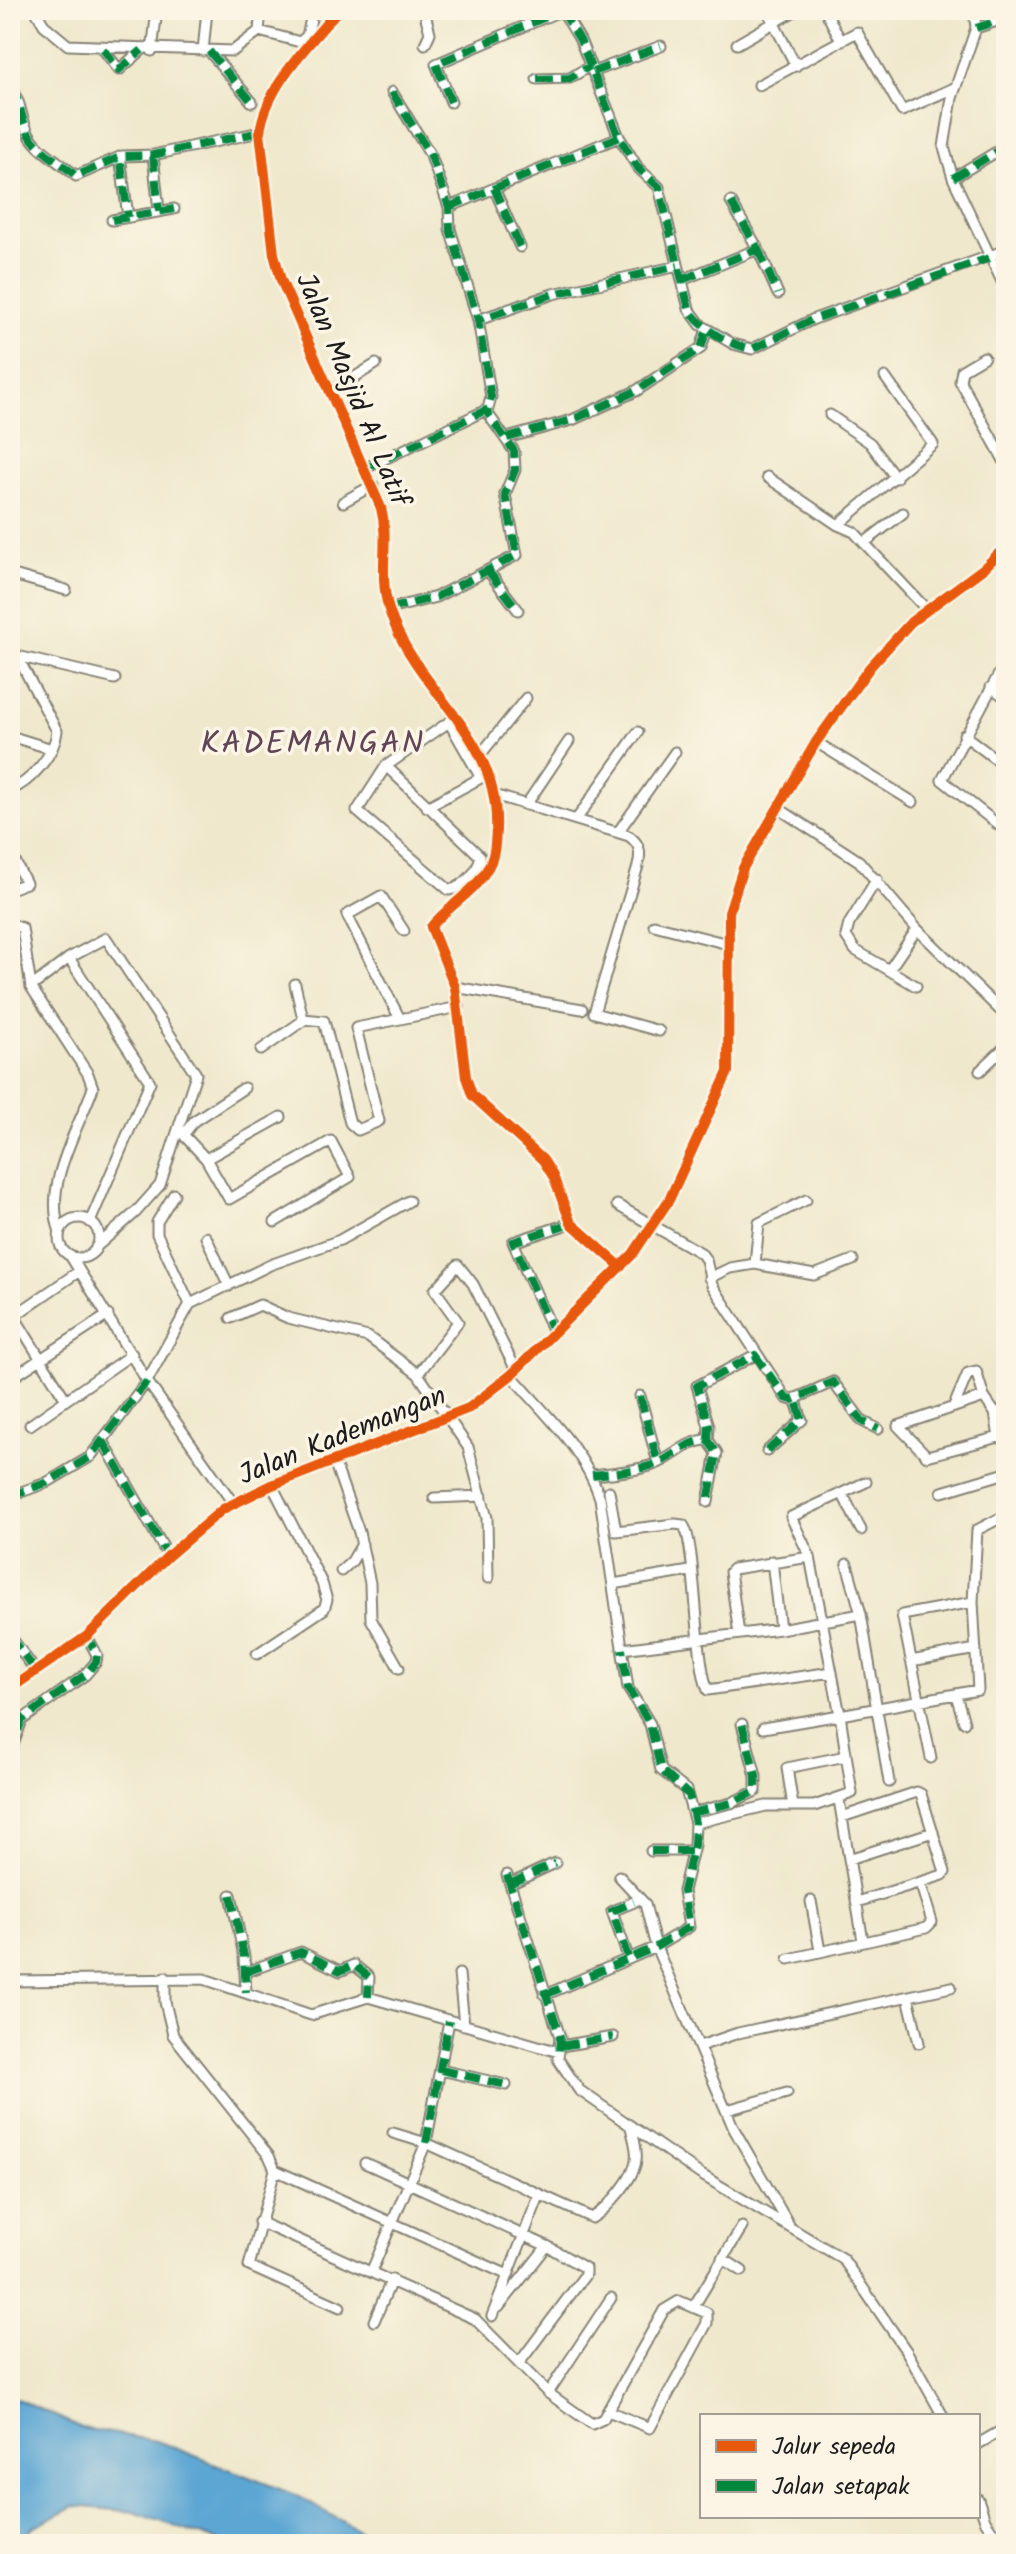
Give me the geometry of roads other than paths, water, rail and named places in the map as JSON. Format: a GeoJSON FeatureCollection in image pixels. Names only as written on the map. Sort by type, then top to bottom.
{"type":"FeatureCollection","features":[{"type":"Feature","properties":{"kind":"street"},"geometry":{"type":"LineString","coordinates":[[35,10],[65,44],[103,49],[206,51],[236,51],[259,31],[261,10]]}},
{"type":"Feature","properties":{"kind":"street"},"geometry":{"type":"LineString","coordinates":[[103,49],[119,70],[147,50],[157,10]]}},
{"type":"Feature","properties":{"kind":"street"},"geometry":{"type":"LineString","coordinates":[[207,10],[206,51],[252,102]]}},
{"type":"Feature","properties":{"kind":"street"},"geometry":{"type":"LineString","coordinates":[[259,31],[300,42],[307,36],[313,10]]}},
{"type":"Feature","properties":{"kind":"street","name":"Jalan Masjid Al Latif"},"geometry":{"type":"LineString","coordinates":[[338,10],[292,68],[263,113],[260,132],[274,254],[291,304],[373,485],[385,526],[382,570],[389,609],[405,646],[481,754],[485,776],[494,795],[496,821],[492,861],[482,877],[432,926],[455,987],[466,1077],[472,1095],[550,1169],[571,1223],[621,1267]]}},
{"type":"Feature","properties":{"kind":"street"},"geometry":{"type":"LineString","coordinates":[[424,10],[430,33],[425,44]]}},
{"type":"Feature","properties":{"kind":"street"},"geometry":{"type":"LineString","coordinates":[[451,102],[435,65],[562,10],[619,137],[638,168],[659,187],[689,309],[707,329],[752,349],[814,319],[1006,250]]}},
{"type":"Feature","properties":{"kind":"street"},"geometry":{"type":"LineString","coordinates":[[767,10],[796,66]]}},
{"type":"Feature","properties":{"kind":"street"},"geometry":{"type":"LineString","coordinates":[[737,44],[796,10]]}},
{"type":"Feature","properties":{"kind":"street"},"geometry":{"type":"LineString","coordinates":[[825,10],[841,41]]}},
{"type":"Feature","properties":{"kind":"street"},"geometry":{"type":"LineString","coordinates":[[974,10],[976,28],[956,87],[944,132],[944,147],[953,178],[1006,290]]}},
{"type":"Feature","properties":{"kind":"street"},"geometry":{"type":"LineString","coordinates":[[976,28],[1006,18]]}},
{"type":"Feature","properties":{"kind":"street"},"geometry":{"type":"LineString","coordinates":[[759,85],[857,32],[902,111],[956,87]]}},
{"type":"Feature","properties":{"kind":"street"},"geometry":{"type":"LineString","coordinates":[[537,79],[570,78],[661,46]]}},
{"type":"Feature","properties":{"kind":"street"},"geometry":{"type":"LineString","coordinates":[[10,87],[21,103],[23,120],[33,140],[76,176],[122,156],[153,155],[260,132]]}},
{"type":"Feature","properties":{"kind":"street"},"geometry":{"type":"LineString","coordinates":[[366,468],[486,411],[491,397],[478,320],[450,229],[449,207],[427,148],[392,92]]}},
{"type":"Feature","properties":{"kind":"street"},"geometry":{"type":"LineString","coordinates":[[449,207],[619,137]]}},
{"type":"Feature","properties":{"kind":"street"},"geometry":{"type":"LineString","coordinates":[[953,178],[1006,146]]}},
{"type":"Feature","properties":{"kind":"street"},"geometry":{"type":"LineString","coordinates":[[153,155],[159,211]]}},
{"type":"Feature","properties":{"kind":"street"},"geometry":{"type":"LineString","coordinates":[[121,163],[128,217]]}},
{"type":"Feature","properties":{"kind":"street"},"geometry":{"type":"LineString","coordinates":[[494,188],[520,247]]}},
{"type":"Feature","properties":{"kind":"street"},"geometry":{"type":"LineString","coordinates":[[731,202],[758,249],[778,294]]}},
{"type":"Feature","properties":{"kind":"street"},"geometry":{"type":"LineString","coordinates":[[112,220],[174,209]]}},
{"type":"Feature","properties":{"kind":"street"},"geometry":{"type":"LineString","coordinates":[[682,280],[758,249]]}},
{"type":"Feature","properties":{"kind":"street"},"geometry":{"type":"LineString","coordinates":[[478,320],[553,294],[678,266]]}},
{"type":"Feature","properties":{"kind":"street"},"geometry":{"type":"LineString","coordinates":[[507,438],[572,420],[636,391],[701,348],[707,329]]}},
{"type":"Feature","properties":{"kind":"street"},"geometry":{"type":"LineString","coordinates":[[984,357],[962,370],[960,381],[1006,464]]}},
{"type":"Feature","properties":{"kind":"street"},"geometry":{"type":"LineString","coordinates":[[332,391],[376,364]]}},
{"type":"Feature","properties":{"kind":"street"},"geometry":{"type":"LineString","coordinates":[[838,525],[933,444],[885,377]]}},
{"type":"Feature","properties":{"kind":"street"},"geometry":{"type":"LineString","coordinates":[[389,609],[428,601],[517,555],[505,494],[515,470],[514,451],[486,411]]}},
{"type":"Feature","properties":{"kind":"street"},"geometry":{"type":"LineString","coordinates":[[830,415],[870,443],[896,478]]}},
{"type":"Feature","properties":{"kind":"street"},"geometry":{"type":"LineString","coordinates":[[767,477],[838,525],[854,532],[927,610]]}},
{"type":"Feature","properties":{"kind":"street"},"geometry":{"type":"LineString","coordinates":[[343,502],[373,485]]}},
{"type":"Feature","properties":{"kind":"street"},"geometry":{"type":"LineString","coordinates":[[864,543],[903,513]]}},
{"type":"Feature","properties":{"kind":"street","name":"Jalan Kademangan"},"geometry":{"type":"LineString","coordinates":[[10,1689],[87,1636],[168,1556],[233,1503],[469,1408],[514,1372],[621,1267],[653,1228],[728,1072],[728,944],[733,893],[778,808],[816,742],[870,667],[903,630],[984,568],[1006,546]]}},
{"type":"Feature","properties":{"kind":"street"},"geometry":{"type":"LineString","coordinates":[[489,572],[518,610]]}},
{"type":"Feature","properties":{"kind":"street"},"geometry":{"type":"LineString","coordinates":[[10,574],[66,590]]}},
{"type":"Feature","properties":{"kind":"street"},"geometry":{"type":"LineString","coordinates":[[10,643],[55,725],[57,735],[52,749],[28,779],[10,790]]}},
{"type":"Feature","properties":{"kind":"street"},"geometry":{"type":"LineString","coordinates":[[17,656],[115,679]]}},
{"type":"Feature","properties":{"kind":"street"},"geometry":{"type":"LineString","coordinates":[[1006,661],[942,780],[1006,831]]}},
{"type":"Feature","properties":{"kind":"street"},"geometry":{"type":"LineString","coordinates":[[10,665],[25,670]]}},
{"type":"Feature","properties":{"kind":"street"},"geometry":{"type":"LineString","coordinates":[[991,687],[1006,698]]}},
{"type":"Feature","properties":{"kind":"street"},"geometry":{"type":"LineString","coordinates":[[481,754],[526,698]]}},
{"type":"Feature","properties":{"kind":"street"},"geometry":{"type":"LineString","coordinates":[[386,766],[427,807],[480,857],[478,867],[455,889],[443,886],[357,811],[386,766],[450,722],[485,776],[427,807]]}},
{"type":"Feature","properties":{"kind":"street"},"geometry":{"type":"LineString","coordinates":[[576,820],[638,732]]}},
{"type":"Feature","properties":{"kind":"street"},"geometry":{"type":"LineString","coordinates":[[964,735],[1006,767]]}},
{"type":"Feature","properties":{"kind":"street"},"geometry":{"type":"LineString","coordinates":[[10,736],[52,749]]}},
{"type":"Feature","properties":{"kind":"street"},"geometry":{"type":"LineString","coordinates":[[526,805],[569,741]]}},
{"type":"Feature","properties":{"kind":"street"},"geometry":{"type":"LineString","coordinates":[[816,742],[913,802]]}},
{"type":"Feature","properties":{"kind":"street"},"geometry":{"type":"LineString","coordinates":[[618,832],[675,752]]}},
{"type":"Feature","properties":{"kind":"street"},"geometry":{"type":"LineString","coordinates":[[494,795],[618,832],[635,840],[641,855],[594,1013],[659,1031]]}},
{"type":"Feature","properties":{"kind":"street"},"geometry":{"type":"LineString","coordinates":[[778,808],[859,861],[917,929],[1006,1016]]}},
{"type":"Feature","properties":{"kind":"street"},"geometry":{"type":"LineString","coordinates":[[10,852],[26,883],[10,889]]}},
{"type":"Feature","properties":{"kind":"street"},"geometry":{"type":"LineString","coordinates":[[877,879],[849,924],[846,936],[855,950],[916,986]]}},
{"type":"Feature","properties":{"kind":"street"},"geometry":{"type":"LineString","coordinates":[[400,1019],[347,915],[380,896],[404,931]]}},
{"type":"Feature","properties":{"kind":"street"},"geometry":{"type":"LineString","coordinates":[[10,924],[17,923],[22,928],[31,987],[88,1074],[93,1088],[66,1153],[59,1184],[54,1214],[61,1247],[71,1257],[147,1381],[233,1503]]}},
{"type":"Feature","properties":{"kind":"street"},"geometry":{"type":"LineString","coordinates":[[654,925],[728,944]]}},
{"type":"Feature","properties":{"kind":"street"},"geometry":{"type":"LineString","coordinates":[[889,970],[917,929]]}},
{"type":"Feature","properties":{"kind":"street"},"geometry":{"type":"LineString","coordinates":[[31,987],[69,958],[107,939],[196,1076],[181,1131],[154,1193],[84,1257],[71,1257]]}},
{"type":"Feature","properties":{"kind":"street"},"geometry":{"type":"LineString","coordinates":[[69,958],[150,1082],[90,1222]]}},
{"type":"Feature","properties":{"kind":"street"},"geometry":{"type":"LineString","coordinates":[[295,984],[304,1020]]}},
{"type":"Feature","properties":{"kind":"street"},"geometry":{"type":"LineString","coordinates":[[455,987],[582,1009]]}},
{"type":"Feature","properties":{"kind":"street"},"geometry":{"type":"LineString","coordinates":[[261,1050],[304,1020],[324,1021],[350,1123],[358,1130],[379,1121],[355,1028],[459,1007]]}},
{"type":"Feature","properties":{"kind":"street"},"geometry":{"type":"LineString","coordinates":[[980,1071],[1006,1046]]}},
{"type":"Feature","properties":{"kind":"street"},"geometry":{"type":"LineString","coordinates":[[181,1131],[244,1088]]}},
{"type":"Feature","properties":{"kind":"street"},"geometry":{"type":"LineString","coordinates":[[206,1159],[281,1117]]}},
{"type":"Feature","properties":{"kind":"street"},"geometry":{"type":"LineString","coordinates":[[181,1131],[206,1159],[229,1199],[327,1140],[331,1141],[350,1177],[275,1222]]}},
{"type":"Feature","properties":{"kind":"street"},"geometry":{"type":"LineString","coordinates":[[174,1194],[157,1222],[157,1234],[190,1304]]}},
{"type":"Feature","properties":{"kind":"street"},"geometry":{"type":"LineString","coordinates":[[755,1264],[759,1223],[806,1200]]}},
{"type":"Feature","properties":{"kind":"street"},"geometry":{"type":"LineString","coordinates":[[10,1496],[46,1483],[82,1463],[103,1441],[147,1381],[190,1304],[278,1262],[340,1240],[409,1201]]}},
{"type":"Feature","properties":{"kind":"street"},"geometry":{"type":"LineString","coordinates":[[617,1205],[653,1228],[694,1247],[706,1260],[709,1278],[781,1393],[789,1399],[795,1398],[833,1382],[862,1421],[878,1429]]}},
{"type":"Feature","properties":{"kind":"street"},"geometry":{"type":"LineString","coordinates":[[60,1232],[72,1220],[90,1222],[98,1233],[96,1247]]}},
{"type":"Feature","properties":{"kind":"street"},"geometry":{"type":"LineString","coordinates":[[554,1334],[513,1242],[571,1223]]}},
{"type":"Feature","properties":{"kind":"street"},"geometry":{"type":"LineString","coordinates":[[206,1237],[229,1286]]}},
{"type":"Feature","properties":{"kind":"street"},"geometry":{"type":"LineString","coordinates":[[709,1278],[730,1268],[755,1264],[814,1275],[853,1260]]}},
{"type":"Feature","properties":{"kind":"street"},"geometry":{"type":"LineString","coordinates":[[418,1374],[458,1322],[435,1290],[458,1265],[473,1284],[514,1372],[577,1451],[592,1475],[600,1498],[628,1688],[654,1732],[661,1770],[686,1790],[694,1818],[693,1851],[683,1891],[689,1927],[656,1947],[545,1995]]}},
{"type":"Feature","properties":{"kind":"street"},"geometry":{"type":"LineString","coordinates":[[66,1400],[12,1317],[78,1272]]}},
{"type":"Feature","properties":{"kind":"street"},"geometry":{"type":"LineString","coordinates":[[231,1318],[260,1305],[288,1318],[360,1334],[384,1345],[418,1374],[468,1447],[487,1518],[488,1578]]}},
{"type":"Feature","properties":{"kind":"street"},"geometry":{"type":"LineString","coordinates":[[10,1379],[108,1315]]}},
{"type":"Feature","properties":{"kind":"street"},"geometry":{"type":"LineString","coordinates":[[30,1425],[132,1354]]}},
{"type":"Feature","properties":{"kind":"street"},"geometry":{"type":"LineString","coordinates":[[708,1502],[717,1453],[708,1440],[709,1426],[697,1386],[755,1355]]}},
{"type":"Feature","properties":{"kind":"street"},"geometry":{"type":"LineString","coordinates":[[954,1406],[968,1373],[973,1370],[980,1373],[984,1397],[995,1413],[1003,1439],[927,1456],[898,1426],[984,1397]]}},
{"type":"Feature","properties":{"kind":"street"},"geometry":{"type":"LineString","coordinates":[[640,1396],[658,1463]]}},
{"type":"Feature","properties":{"kind":"street"},"geometry":{"type":"LineString","coordinates":[[767,1451],[802,1420],[795,1398]]}},
{"type":"Feature","properties":{"kind":"street"},"geometry":{"type":"LineString","coordinates":[[995,1413],[1006,1409]]}},
{"type":"Feature","properties":{"kind":"street"},"geometry":{"type":"LineString","coordinates":[[592,1475],[625,1472],[658,1463],[687,1446],[708,1440]]}},
{"type":"Feature","properties":{"kind":"street"},"geometry":{"type":"LineString","coordinates":[[103,1441],[168,1556]]}},
{"type":"Feature","properties":{"kind":"street"},"geometry":{"type":"LineString","coordinates":[[334,1461],[362,1544],[370,1583],[371,1619],[399,1668]]}},
{"type":"Feature","properties":{"kind":"street"},"geometry":{"type":"LineString","coordinates":[[942,1492],[1006,1473]]}},
{"type":"Feature","properties":{"kind":"street"},"geometry":{"type":"LineString","coordinates":[[694,1818],[766,1806],[839,1800],[852,1793],[810,1557],[790,1518],[866,1482]]}},
{"type":"Feature","properties":{"kind":"street"},"geometry":{"type":"LineString","coordinates":[[257,1654],[318,1614],[327,1600],[322,1583],[272,1485]]}},
{"type":"Feature","properties":{"kind":"street"},"geometry":{"type":"LineString","coordinates":[[609,1491],[616,1531],[675,1524],[687,1527],[706,1686],[711,1692],[832,1672]]}},
{"type":"Feature","properties":{"kind":"street"},"geometry":{"type":"LineString","coordinates":[[842,1493],[861,1530]]}},
{"type":"Feature","properties":{"kind":"street"},"geometry":{"type":"LineString","coordinates":[[434,1498],[482,1496]]}},
{"type":"Feature","properties":{"kind":"street"},"geometry":{"type":"LineString","coordinates":[[763,1728],[956,1695],[981,1687],[973,1602],[977,1530],[1006,1515]]}},
{"type":"Feature","properties":{"kind":"street"},"geometry":{"type":"LineString","coordinates":[[341,1571],[352,1561],[362,1544]]}},
{"type":"Feature","properties":{"kind":"street"},"geometry":{"type":"LineString","coordinates":[[739,1634],[730,1572],[738,1566],[810,1557]]}},
{"type":"Feature","properties":{"kind":"street"},"geometry":{"type":"LineString","coordinates":[[772,1561],[780,1629]]}},
{"type":"Feature","properties":{"kind":"street"},"geometry":{"type":"LineString","coordinates":[[847,1564],[861,1614],[889,1782]]}},
{"type":"Feature","properties":{"kind":"street"},"geometry":{"type":"LineString","coordinates":[[619,1583],[690,1571]]}},
{"type":"Feature","properties":{"kind":"street"},"geometry":{"type":"LineString","coordinates":[[931,1758],[902,1615],[973,1602]]}},
{"type":"Feature","properties":{"kind":"street"},"geometry":{"type":"LineString","coordinates":[[622,1649],[780,1629],[861,1614]]}},
{"type":"Feature","properties":{"kind":"street"},"geometry":{"type":"LineString","coordinates":[[10,1636],[35,1670]]}},
{"type":"Feature","properties":{"kind":"street"},"geometry":{"type":"LineString","coordinates":[[10,1753],[22,1720],[85,1675],[96,1662],[97,1655],[87,1636]]}},
{"type":"Feature","properties":{"kind":"street"},"geometry":{"type":"LineString","coordinates":[[911,1661],[976,1649]]}},
{"type":"Feature","properties":{"kind":"street"},"geometry":{"type":"LineString","coordinates":[[956,1695],[964,1722]]}},
{"type":"Feature","properties":{"kind":"street"},"geometry":{"type":"LineString","coordinates":[[694,1818],[756,1791],[756,1776],[742,1724]]}},
{"type":"Feature","properties":{"kind":"street"},"geometry":{"type":"LineString","coordinates":[[793,1806],[787,1768],[846,1756]]}},
{"type":"Feature","properties":{"kind":"street"},"geometry":{"type":"LineString","coordinates":[[842,1817],[917,1792],[924,1798],[945,1872],[857,1902]]}},
{"type":"Feature","properties":{"kind":"street"},"geometry":{"type":"LineString","coordinates":[[839,1800],[863,1941]]}},
{"type":"Feature","properties":{"kind":"street"},"geometry":{"type":"LineString","coordinates":[[849,1859],[933,1832]]}},
{"type":"Feature","properties":{"kind":"street"},"geometry":{"type":"LineString","coordinates":[[651,1851],[693,1851]]}},
{"type":"Feature","properties":{"kind":"street"},"geometry":{"type":"LineString","coordinates":[[555,1863],[509,1879],[545,1995],[563,2071],[579,2090],[700,2174],[836,2254],[849,2266],[907,2352],[942,2414]]}},
{"type":"Feature","properties":{"kind":"street"},"geometry":{"type":"LineString","coordinates":[[619,1876],[645,1904],[656,1947],[743,2147],[789,2225]]}},
{"type":"Feature","properties":{"kind":"street"},"geometry":{"type":"LineString","coordinates":[[789,1959],[931,1925],[920,1882]]}},
{"type":"Feature","properties":{"kind":"street"},"geometry":{"type":"LineString","coordinates":[[231,1895],[246,1972],[246,1992]]}},
{"type":"Feature","properties":{"kind":"street"},"geometry":{"type":"LineString","coordinates":[[811,1901],[820,1951]]}},
{"type":"Feature","properties":{"kind":"street"},"geometry":{"type":"LineString","coordinates":[[628,1957],[612,1911],[634,1902]]}},
{"type":"Feature","properties":{"kind":"street"},"geometry":{"type":"LineString","coordinates":[[246,1972],[301,1952],[339,1971],[354,1965],[369,1977],[368,1997]]}},
{"type":"Feature","properties":{"kind":"street"},"geometry":{"type":"LineString","coordinates":[[459,1974],[464,2025]]}},
{"type":"Feature","properties":{"kind":"street"},"geometry":{"type":"LineString","coordinates":[[165,1977],[168,2017],[173,2035],[269,2156],[275,2170],[249,2266],[340,2307]]}},
{"type":"Feature","properties":{"kind":"street"},"geometry":{"type":"LineString","coordinates":[[10,1981],[165,1977],[204,1979],[311,2015],[368,1997],[560,2049],[613,2037]]}},
{"type":"Feature","properties":{"kind":"street"},"geometry":{"type":"LineString","coordinates":[[700,2046],[746,2031],[951,1987]]}},
{"type":"Feature","properties":{"kind":"street"},"geometry":{"type":"LineString","coordinates":[[908,1997],[919,2043]]}},
{"type":"Feature","properties":{"kind":"street"},"geometry":{"type":"LineString","coordinates":[[372,2270],[426,2143],[449,2021]]}},
{"type":"Feature","properties":{"kind":"street"},"geometry":{"type":"LineString","coordinates":[[441,2070],[506,2085]]}},
{"type":"Feature","properties":{"kind":"street"},"geometry":{"type":"LineString","coordinates":[[727,2110],[787,2093]]}},
{"type":"Feature","properties":{"kind":"street"},"geometry":{"type":"LineString","coordinates":[[393,2133],[426,2143],[583,2217],[597,2216],[621,2187],[637,2160],[631,2127]]}},
{"type":"Feature","properties":{"kind":"street"},"geometry":{"type":"LineString","coordinates":[[365,2163],[583,2265],[586,2271],[520,2362]]}},
{"type":"Feature","properties":{"kind":"street"},"geometry":{"type":"LineString","coordinates":[[275,2170],[508,2275]]}},
{"type":"Feature","properties":{"kind":"street"},"geometry":{"type":"LineString","coordinates":[[492,2316],[526,2236],[539,2196]]}},
{"type":"Feature","properties":{"kind":"street"},"geometry":{"type":"LineString","coordinates":[[259,2222],[392,2279],[484,2326],[548,2393],[592,2424],[600,2422],[608,2411],[660,2315],[679,2301],[707,2313],[707,2323],[650,2428],[608,2411]]}},
{"type":"Feature","properties":{"kind":"street"},"geometry":{"type":"LineString","coordinates":[[694,2306],[742,2227]]}},
{"type":"Feature","properties":{"kind":"street"},"geometry":{"type":"LineString","coordinates":[[484,2326],[547,2246]]}},
{"type":"Feature","properties":{"kind":"street"},"geometry":{"type":"LineString","coordinates":[[722,2258],[742,2271]]}},
{"type":"Feature","properties":{"kind":"street"},"geometry":{"type":"LineString","coordinates":[[374,2321],[392,2279]]}},
{"type":"Feature","properties":{"kind":"street"},"geometry":{"type":"LineString","coordinates":[[548,2393],[611,2298]]}},
{"type":"Feature","properties":{"kind":"street"},"geometry":{"type":"LineString","coordinates":[[980,2443],[1006,2428]]}},
{"type":"Feature","properties":{"kind":"street"},"geometry":{"type":"LineString","coordinates":[[980,2505],[985,2520],[1001,2544]]}},
{"type":"Feature","properties":{"kind":"water"},"geometry":{"type":"Polygon","coordinates":[[[10,2396],[82,2428],[157,2441],[295,2495],[382,2544],[226,2544],[134,2512],[74,2506],[33,2527],[17,2544],[10,2544],[10,2396]]]}},
{"type":"Feature","properties":{"kind":"district","name":"KADEMANGAN"},"geometry":{"type":"Point","coordinates":[313,742]}}]}
